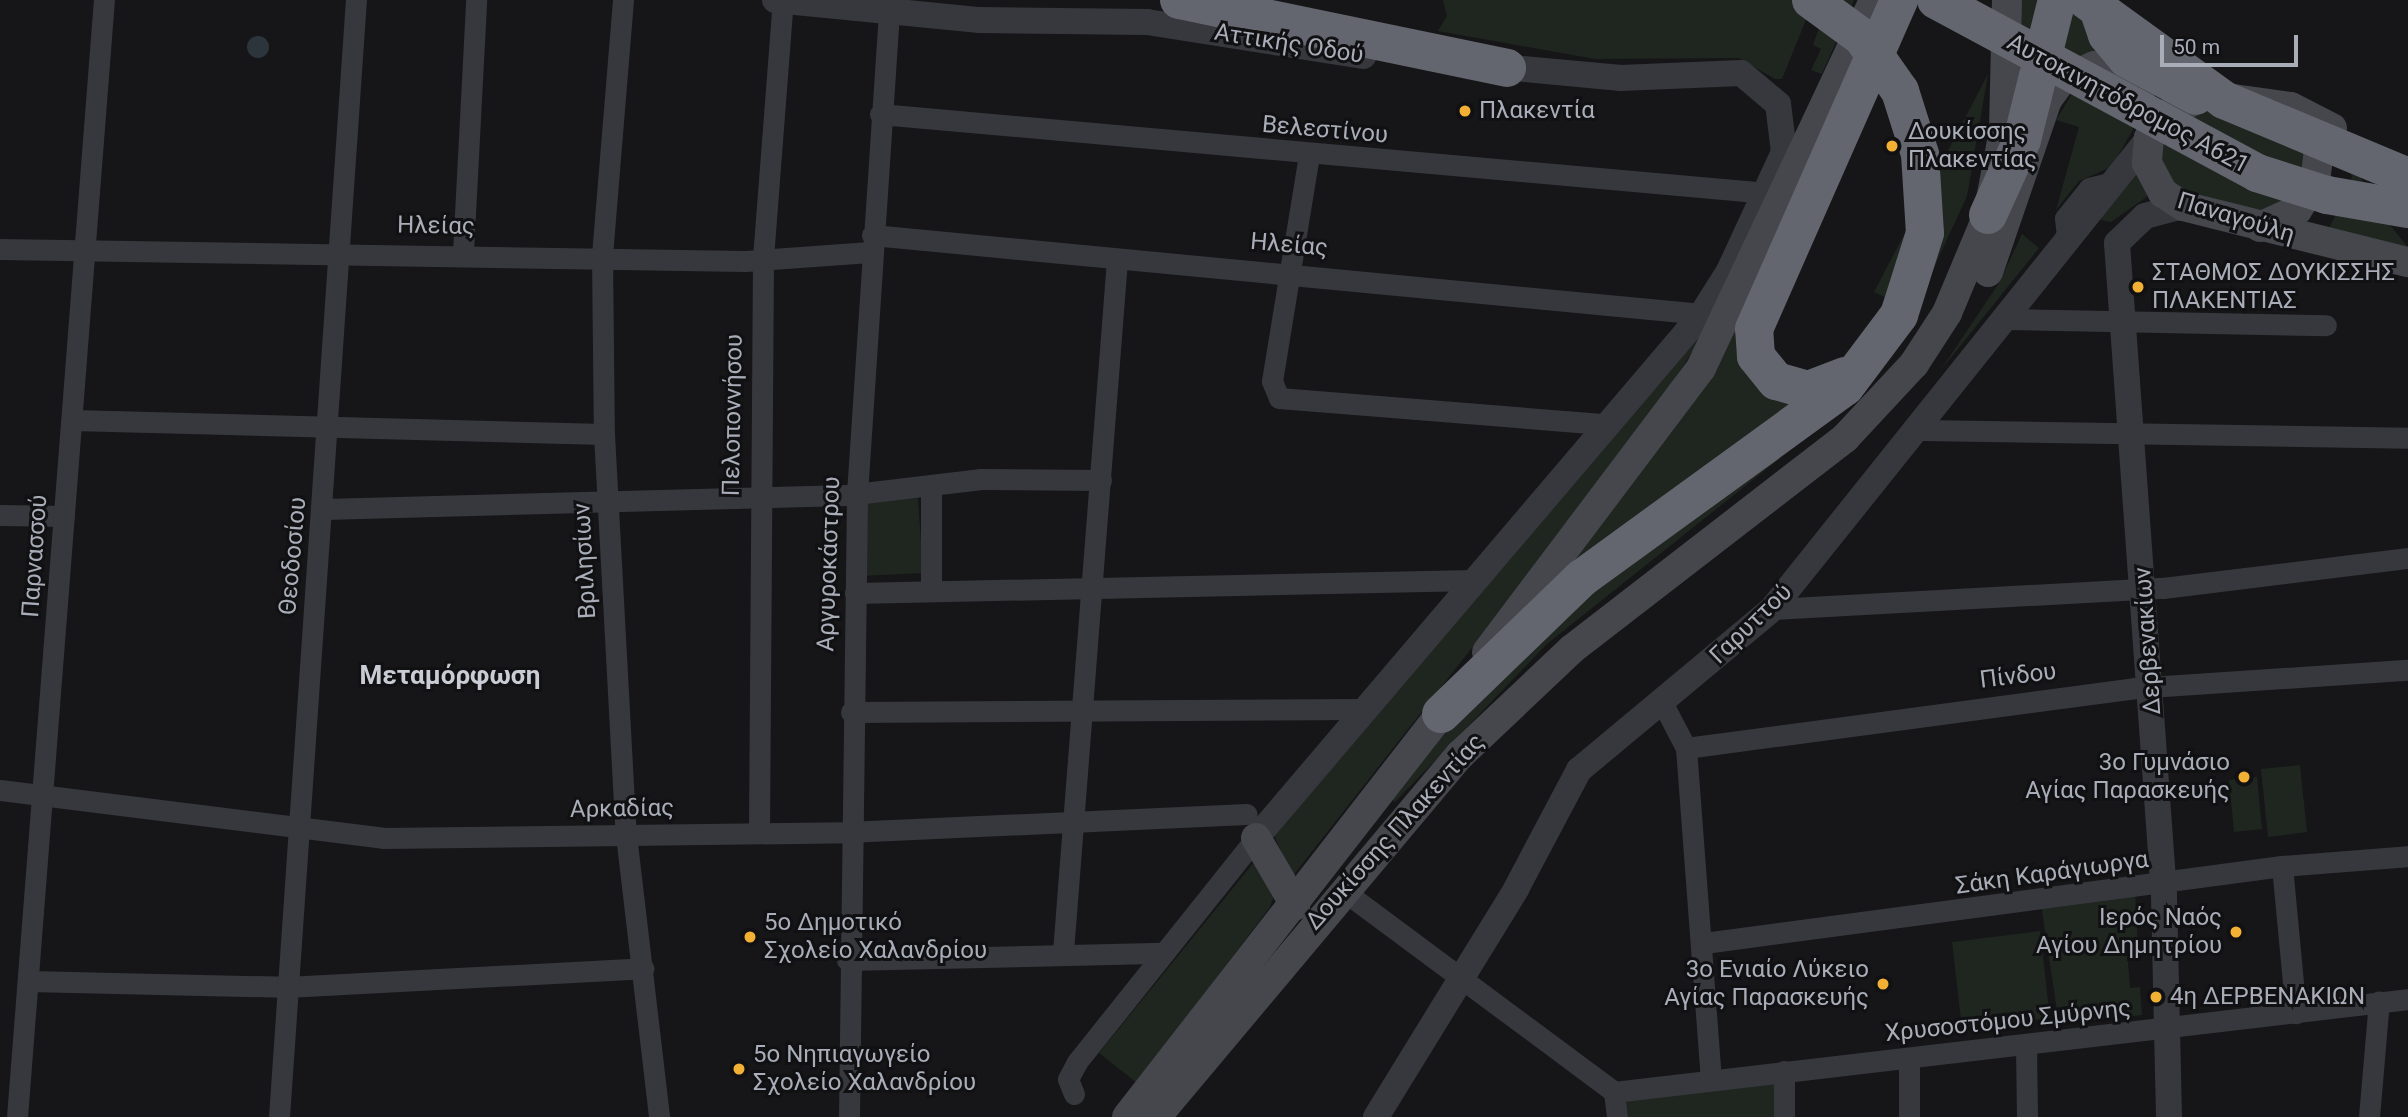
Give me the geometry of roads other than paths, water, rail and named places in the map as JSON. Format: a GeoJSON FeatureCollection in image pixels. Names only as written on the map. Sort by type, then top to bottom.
{"type":"FeatureCollection","features":[{"type":"Feature","properties":{"kind":"highway"},"geometry":{"type":"LineString","coordinates":[[1180,0],[1507,68]]}},
{"type":"Feature","properties":{"kind":"highway"},"geometry":{"type":"LineString","coordinates":[[1441,715],[1582,578],[1844,387],[1868,362],[1904,304],[1926,211],[1912,124],[1883,61],[1842,18],[1811,0]]}},
{"type":"Feature","properties":{"kind":"highway"},"geometry":{"type":"LineString","coordinates":[[1868,362],[1821,387],[1792,388],[1759,363],[1754,329],[1899,0]]}},
{"type":"Feature","properties":{"kind":"highway","name":"Αυτοκινητόδρομος Α621"},"geometry":{"type":"LineString","coordinates":[[1936,0],[2257,173],[2327,195],[2408,209]]}},
{"type":"Feature","properties":{"kind":"highway"},"geometry":{"type":"LineString","coordinates":[[1988,215],[2021,140],[2057,0]]}},
{"type":"Feature","properties":{"kind":"highway","name":"Αυτοκινητόδρομος Α621"},"geometry":{"type":"LineString","coordinates":[[2086,0],[2224,100],[2408,177]]}},
{"type":"Feature","properties":{"kind":"highway"},"geometry":{"type":"LineString","coordinates":[[2095,0],[2107,35],[2127,59],[2196,96]]}},
{"type":"Feature","properties":{"kind":"main road","name":"Δουκίσσης Πλακεντίας"},"geometry":{"type":"LineString","coordinates":[[1127,1117],[1441,715],[1701,368],[1874,0]]}},
{"type":"Feature","properties":{"kind":"main road","name":"Δουκίσσης Πλακεντίας"},"geometry":{"type":"LineString","coordinates":[[1156,1117],[1341,889],[1424,792],[1524,692],[1845,438],[1914,364],[1947,313],[1988,215],[2004,131],[2007,0]]}},
{"type":"Feature","properties":{"kind":"main road","name":"Παναγούλη"},"geometry":{"type":"LineString","coordinates":[[1914,364],[1946,337],[1988,272],[2047,100],[2060,82],[2084,68],[2116,70],[2139,88],[2151,132],[2150,174],[2183,206],[2408,262]]}},
{"type":"Feature","properties":{"kind":"main road"},"geometry":{"type":"LineString","coordinates":[[2151,132],[2172,106],[2196,96],[2226,94],[2291,107],[2340,135],[2408,227]]}},
{"type":"Feature","properties":{"kind":"main road"},"geometry":{"type":"LineString","coordinates":[[2260,227],[2297,210],[2317,174],[2313,133],[2291,107]]}},
{"type":"Feature","properties":{"kind":"main road"},"geometry":{"type":"LineString","coordinates":[[1251,826],[1295,905]]}},
{"type":"Feature","properties":{"kind":"street","name":"Παρνασσού"},"geometry":{"type":"LineString","coordinates":[[17,1117],[104,0]]}},
{"type":"Feature","properties":{"kind":"street","name":"Θεοδοσίου"},"geometry":{"type":"LineString","coordinates":[[279,1117],[296,832],[330,429],[356,0]]}},
{"type":"Feature","properties":{"kind":"street"},"geometry":{"type":"LineString","coordinates":[[463,252],[476,0]]}},
{"type":"Feature","properties":{"kind":"street","name":"Βριλησίων"},"geometry":{"type":"LineString","coordinates":[[623,0],[602,255],[604,434],[626,835],[659,1117]]}},
{"type":"Feature","properties":{"kind":"street","name":"Αττικής Οδού"},"geometry":{"type":"LineString","coordinates":[[779,1],[889,14],[1147,22],[1401,62],[1621,78],[1729,71],[1755,79],[1784,117],[1784,152],[1767,193]]}},
{"type":"Feature","properties":{"kind":"street","name":"Πελοποννήσου"},"geometry":{"type":"LineString","coordinates":[[759,832],[758,497],[763,258],[779,1]]}},
{"type":"Feature","properties":{"kind":"street","name":"Αργυροκάστρου"},"geometry":{"type":"LineString","coordinates":[[849,1117],[848,832],[857,494],[871,243],[889,14]]}},
{"type":"Feature","properties":{"kind":"street","name":"Βελεστίνου"},"geometry":{"type":"LineString","coordinates":[[880,114],[1309,155],[1767,193]]}},
{"type":"Feature","properties":{"kind":"street","name":"Γαρυττού"},"geometry":{"type":"LineString","coordinates":[[1376,1117],[1463,976],[1579,770],[1663,704],[1772,609],[1922,430],[2072,231],[2151,132]]}},
{"type":"Feature","properties":{"kind":"street"},"geometry":{"type":"LineString","coordinates":[[1309,155],[1275,393],[1283,402],[1605,424]]}},
{"type":"Feature","properties":{"kind":"street"},"geometry":{"type":"LineString","coordinates":[[1074,1094],[1068,1079],[1076,1062],[1164,953],[1251,826],[1363,709],[1702,314],[1767,193]]}},
{"type":"Feature","properties":{"kind":"street"},"geometry":{"type":"LineString","coordinates":[[2072,231],[2118,243],[2145,216],[2183,206]]}},
{"type":"Feature","properties":{"kind":"street","name":"Ηλείας"},"geometry":{"type":"LineString","coordinates":[[0,249],[463,252],[763,258],[871,243],[1291,271],[1702,314]]}},
{"type":"Feature","properties":{"kind":"street","name":"Δερβενακίων"},"geometry":{"type":"LineString","coordinates":[[2118,243],[2152,686],[2164,883],[2169,1117]]}},
{"type":"Feature","properties":{"kind":"street"},"geometry":{"type":"LineString","coordinates":[[1063,952],[1117,259]]}},
{"type":"Feature","properties":{"kind":"street"},"geometry":{"type":"LineString","coordinates":[[2005,319],[2122,318],[2201,326],[2326,325]]}},
{"type":"Feature","properties":{"kind":"street"},"geometry":{"type":"LineString","coordinates":[[72,421],[604,434]]}},
{"type":"Feature","properties":{"kind":"street"},"geometry":{"type":"LineString","coordinates":[[1922,430],[2408,438]]}},
{"type":"Feature","properties":{"kind":"street"},"geometry":{"type":"LineString","coordinates":[[324,509],[608,504],[857,494],[931,488],[981,479],[1101,480]]}},
{"type":"Feature","properties":{"kind":"street"},"geometry":{"type":"LineString","coordinates":[[931,488],[931,592]]}},
{"type":"Feature","properties":{"kind":"street"},"geometry":{"type":"LineString","coordinates":[[0,515],[64,516]]}},
{"type":"Feature","properties":{"kind":"street"},"geometry":{"type":"LineString","coordinates":[[1772,609],[2144,584],[2163,588],[2408,558]]}},
{"type":"Feature","properties":{"kind":"street"},"geometry":{"type":"LineString","coordinates":[[855,593],[1474,580]]}},
{"type":"Feature","properties":{"kind":"street","name":"Πίνδου"},"geometry":{"type":"LineString","coordinates":[[1686,748],[2152,686],[2408,670]]}},
{"type":"Feature","properties":{"kind":"street"},"geometry":{"type":"LineString","coordinates":[[1663,704],[1686,748],[1704,943],[1712,1080]]}},
{"type":"Feature","properties":{"kind":"street"},"geometry":{"type":"LineString","coordinates":[[851,712],[1363,709]]}},
{"type":"Feature","properties":{"kind":"street","name":"Αρκαδίας"},"geometry":{"type":"LineString","coordinates":[[0,790],[43,792],[296,832],[383,838],[848,832],[1073,825],[1251,826]]}},
{"type":"Feature","properties":{"kind":"street","name":"Σάκη Καράγιωργα"},"geometry":{"type":"LineString","coordinates":[[1704,943],[2282,866],[2408,856]]}},
{"type":"Feature","properties":{"kind":"street"},"geometry":{"type":"LineString","coordinates":[[2282,866],[2296,1013]]}},
{"type":"Feature","properties":{"kind":"street"},"geometry":{"type":"LineString","coordinates":[[1341,889],[1463,976],[1614,1092],[1618,1117]]}},
{"type":"Feature","properties":{"kind":"street"},"geometry":{"type":"LineString","coordinates":[[847,960],[1063,952],[1164,953]]}},
{"type":"Feature","properties":{"kind":"street"},"geometry":{"type":"LineString","coordinates":[[28,981],[286,987],[643,968]]}},
{"type":"Feature","properties":{"kind":"street","name":"Χρυσοστόμου Σμύρνης"},"geometry":{"type":"LineString","coordinates":[[1614,1092],[2167,1030],[2408,999]]}},
{"type":"Feature","properties":{"kind":"street"},"geometry":{"type":"LineString","coordinates":[[2369,1117],[2379,1002]]}},
{"type":"Feature","properties":{"kind":"street"},"geometry":{"type":"LineString","coordinates":[[2026,1045],[2027,1117]]}},
{"type":"Feature","properties":{"kind":"street"},"geometry":{"type":"LineString","coordinates":[[1909,1058],[1909,1117]]}},
{"type":"Feature","properties":{"kind":"street"},"geometry":{"type":"LineString","coordinates":[[1784,1071],[1784,1117]]}},
{"type":"Feature","properties":{"kind":"place","name":"Πλακεντία"},"geometry":{"type":"Point","coordinates":[1465,111]}},
{"type":"Feature","properties":{"kind":"place","name":"Δουκίσσης Πλακεντίας"},"geometry":{"type":"Point","coordinates":[1892,146]}},
{"type":"Feature","properties":{"kind":"place","name":"ΣΤΑΘΜΟΣ ΔΟΥΚΙΣΣΗΣ ΠΛΑΚΕΝΤΙΑΣ"},"geometry":{"type":"Point","coordinates":[2138,287]}},
{"type":"Feature","properties":{"kind":"place","name":"3ο Γυμνάσιο Αγίας Παρασκευής"},"geometry":{"type":"Point","coordinates":[2244,777]}},
{"type":"Feature","properties":{"kind":"place","name":"Ιερός Ναός Αγίου Δημητρίου"},"geometry":{"type":"Point","coordinates":[2236,932]}},
{"type":"Feature","properties":{"kind":"place","name":"5ο Δημοτικό Σχολείο Χαλανδρίου"},"geometry":{"type":"Point","coordinates":[750,937]}},
{"type":"Feature","properties":{"kind":"place","name":"3ο Ενιαίο Λύκειο Αγίας Παρασκευής"},"geometry":{"type":"Point","coordinates":[1883,984]}},
{"type":"Feature","properties":{"kind":"place","name":"4η ΔΕΡΒΕΝΑΚΙΩΝ"},"geometry":{"type":"Point","coordinates":[2156,997]}},
{"type":"Feature","properties":{"kind":"place","name":"5ο Νηπιαγωγείο Σχολείο Χαλανδρίου"},"geometry":{"type":"Point","coordinates":[739,1069]}},
{"type":"Feature","properties":{"kind":"district","name":"Μεταμόρφωση"},"geometry":{"type":"Point","coordinates":[450,676]}}]}
